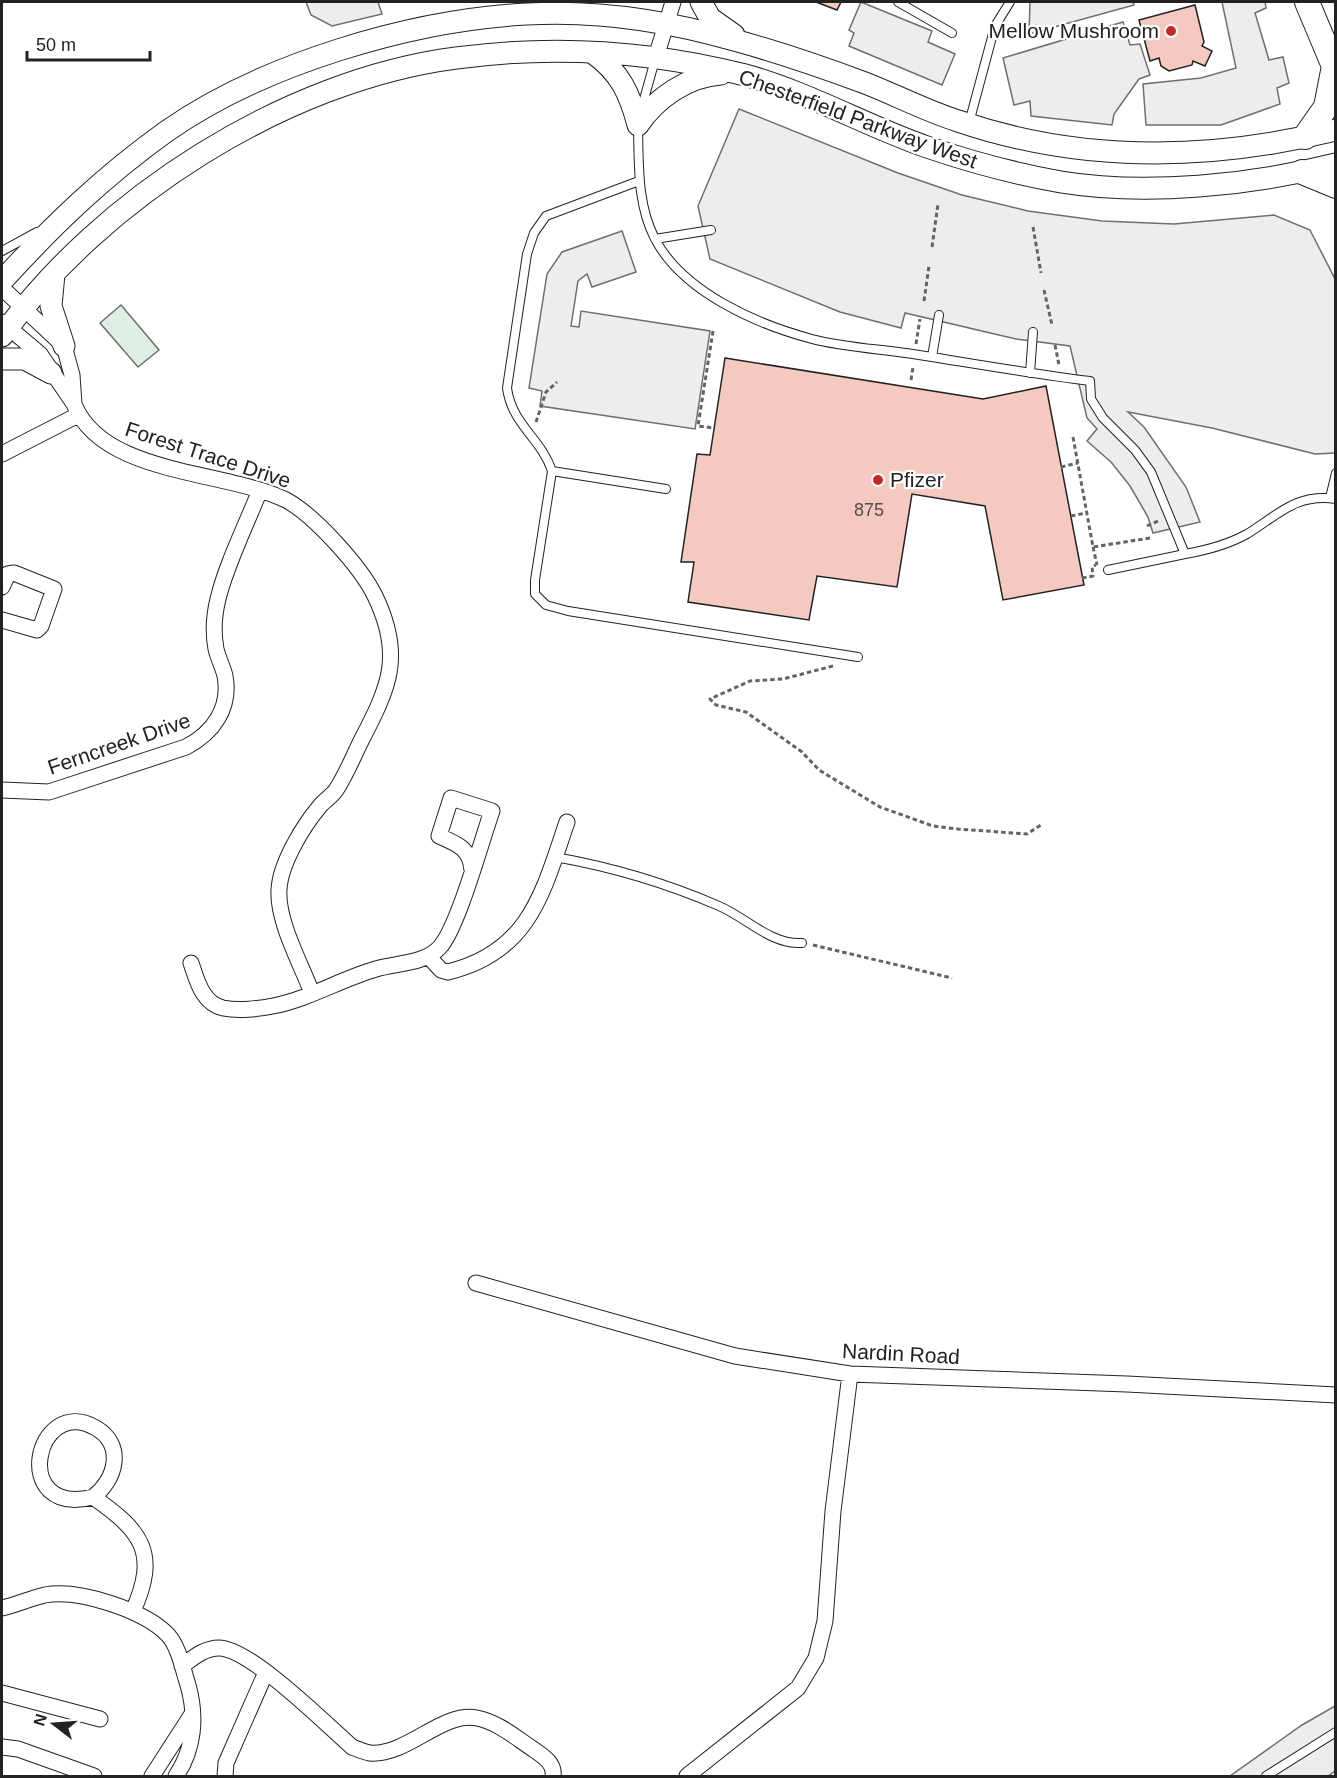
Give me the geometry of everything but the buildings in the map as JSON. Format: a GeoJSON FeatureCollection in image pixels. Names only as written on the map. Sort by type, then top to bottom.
{"type":"FeatureCollection","features":[{"type":"Feature","properties":{"kind":"main road"},"geometry":{"type":"LineString","coordinates":[[1305,137],[1326,108],[1335,68],[1307,2]]}},
{"type":"Feature","properties":{"kind":"main road"},"geometry":{"type":"LineString","coordinates":[[1302,172],[1335,186]]}},
{"type":"Feature","properties":{"kind":"street"},"geometry":{"type":"LineString","coordinates":[[599,16],[634,2]]}},
{"type":"Feature","properties":{"kind":"street"},"geometry":{"type":"LineString","coordinates":[[656,57],[673,2]]}},
{"type":"Feature","properties":{"kind":"street"},"geometry":{"type":"LineString","coordinates":[[701,2],[710,18],[747,44]]}},
{"type":"Feature","properties":{"kind":"street","name":"Chesterfield Parkway West"},"geometry":{"type":"LineString","coordinates":[[2,281],[63,215],[121,165],[170,129],[219,100],[275,73],[399,32],[505,13],[599,16],[666,22],[747,44],[864,83],[969,124],[1034,141],[1115,154],[1174,154],[1254,148],[1335,130]]}},
{"type":"Feature","properties":{"kind":"street","name":"Chesterfield Parkway West"},"geometry":{"type":"LineString","coordinates":[[4,328],[72,254],[126,205],[196,156],[284,110],[370,77],[453,58],[549,50],[656,57],[733,73],[812,99],[924,146],[999,169],[1064,183],[1122,187],[1175,187],[1302,172],[1335,164]]}},
{"type":"Feature","properties":{"kind":"street"},"geometry":{"type":"LineString","coordinates":[[593,52],[610,65],[624,82],[638,125],[661,100],[688,82],[709,75],[733,73]]}},
{"type":"Feature","properties":{"kind":"street"},"geometry":{"type":"LineString","coordinates":[[2,454],[76,410],[72,375],[51,306],[54,274]]}},
{"type":"Feature","properties":{"kind":"street"},"geometry":{"type":"LineString","coordinates":[[2,288],[64,346]]}},
{"type":"Feature","properties":{"kind":"street","name":"Forest Trace Drive"},"geometry":{"type":"LineString","coordinates":[[4,328],[40,354],[94,435],[123,454],[261,490],[299,508],[318,523],[374,595],[387,629],[391,654],[388,685],[336,791],[319,807],[288,853],[282,871],[279,906],[312,993]]}},
{"type":"Feature","properties":{"kind":"street"},"geometry":{"type":"LineString","coordinates":[[2,359],[25,359],[51,373]]}},
{"type":"Feature","properties":{"kind":"street","name":"Ferncreek Drive"},"geometry":{"type":"LineString","coordinates":[[2,789],[50,792],[186,747],[204,737],[217,722],[226,699],[225,676],[216,648],[214,623],[218,597],[261,490]]}},
{"type":"Feature","properties":{"kind":"street"},"geometry":{"type":"LineString","coordinates":[[2,587],[8,573],[14,573],[54,589],[41,626],[37,630],[2,620]]}},
{"type":"Feature","properties":{"kind":"street"},"geometry":{"type":"LineString","coordinates":[[190,963],[205,998],[222,1008],[273,1006],[376,969],[428,956],[440,947],[450,930],[472,870],[492,811],[450,798],[439,836],[461,845],[467,852],[472,870]]}},
{"type":"Feature","properties":{"kind":"street"},"geometry":{"type":"LineString","coordinates":[[428,956],[441,970],[448,972],[493,954],[513,939],[540,900],[567,822]]}},
{"type":"Feature","properties":{"kind":"street","name":"Nardin Road"},"geometry":{"type":"LineString","coordinates":[[476,1282],[735,1356],[850,1374],[1127,1384],[1335,1395]]}},
{"type":"Feature","properties":{"kind":"street"},"geometry":{"type":"LineString","coordinates":[[687,1776],[798,1688],[816,1658],[825,1621],[833,1511],[850,1374]]}},
{"type":"Feature","properties":{"kind":"street"},"geometry":{"type":"LineString","coordinates":[[81,1423],[96,1429],[110,1442],[114,1454],[114,1470],[104,1489],[93,1497],[78,1501],[65,1499],[54,1494],[42,1480],[38,1467],[41,1446],[52,1432],[64,1425],[81,1423]]}},
{"type":"Feature","properties":{"kind":"street"},"geometry":{"type":"LineString","coordinates":[[93,1497],[114,1512],[142,1545],[147,1563],[144,1586],[133,1611]]}},
{"type":"Feature","properties":{"kind":"street"},"geometry":{"type":"LineString","coordinates":[[2,1608],[45,1595],[68,1595],[133,1611],[169,1636],[192,1698],[194,1735],[184,1764],[176,1776]]}},
{"type":"Feature","properties":{"kind":"street"},"geometry":{"type":"LineString","coordinates":[[182,1666],[201,1652],[220,1648],[236,1653],[266,1672],[352,1748],[369,1753],[389,1751],[461,1717],[476,1718],[492,1723],[548,1759],[554,1771],[553,1776]]}},
{"type":"Feature","properties":{"kind":"street"},"geometry":{"type":"LineString","coordinates":[[225,1776],[226,1763],[266,1672]]}},
{"type":"Feature","properties":{"kind":"street"},"geometry":{"type":"LineString","coordinates":[[2,1694],[100,1719]]}},
{"type":"Feature","properties":{"kind":"street"},"geometry":{"type":"LineString","coordinates":[[152,1776],[192,1714]]}},
{"type":"Feature","properties":{"kind":"street"},"geometry":{"type":"LineString","coordinates":[[2,1747],[18,1749],[94,1776]]}},
{"type":"Feature","properties":{"kind":"lane"},"geometry":{"type":"LineString","coordinates":[[898,2],[952,33]]}},
{"type":"Feature","properties":{"kind":"lane"},"geometry":{"type":"LineString","coordinates":[[969,124],[995,26],[1010,2]]}},
{"type":"Feature","properties":{"kind":"lane"},"geometry":{"type":"LineString","coordinates":[[656,57],[638,125],[639,181],[645,213],[655,239],[678,270],[703,293],[761,320],[812,339],[1090,381],[1091,399],[1103,418],[1135,450],[1151,472],[1180,535],[1185,554]]}},
{"type":"Feature","properties":{"kind":"lane"},"geometry":{"type":"LineString","coordinates":[[639,181],[546,216],[534,233],[527,254],[507,388],[509,405],[517,420],[546,454],[552,471],[535,579],[535,594],[546,605],[858,657]]}},
{"type":"Feature","properties":{"kind":"lane"},"geometry":{"type":"LineString","coordinates":[[2,251],[19,244],[63,215]]}},
{"type":"Feature","properties":{"kind":"lane"},"geometry":{"type":"LineString","coordinates":[[655,239],[711,230]]}},
{"type":"Feature","properties":{"kind":"lane"},"geometry":{"type":"LineString","coordinates":[[932,357],[939,315]]}},
{"type":"Feature","properties":{"kind":"lane"},"geometry":{"type":"LineString","coordinates":[[1030,373],[1033,332]]}},
{"type":"Feature","properties":{"kind":"lane"},"geometry":{"type":"LineString","coordinates":[[552,471],[666,489]]}},
{"type":"Feature","properties":{"kind":"lane"},"geometry":{"type":"LineString","coordinates":[[1108,570],[1218,548],[1248,533],[1277,511],[1315,496],[1333,498],[1335,473]]}},
{"type":"Feature","properties":{"kind":"lane"},"geometry":{"type":"LineString","coordinates":[[555,857],[606,866],[663,884],[721,907],[787,944],[802,944]]}},
{"type":"Feature","properties":{"kind":"lane"},"geometry":{"type":"LineString","coordinates":[[1266,1776],[1335,1732]]}},
{"type":"Feature","properties":{"kind":"path"},"geometry":{"type":"LineString","coordinates":[[932,247],[938,204]]}},
{"type":"Feature","properties":{"kind":"path"},"geometry":{"type":"LineString","coordinates":[[1033,227],[1041,273]]}},
{"type":"Feature","properties":{"kind":"path"},"geometry":{"type":"LineString","coordinates":[[924,301],[929,266]]}},
{"type":"Feature","properties":{"kind":"path"},"geometry":{"type":"LineString","coordinates":[[1044,290],[1052,325]]}},
{"type":"Feature","properties":{"kind":"path"},"geometry":{"type":"LineString","coordinates":[[916,344],[920,319]]}},
{"type":"Feature","properties":{"kind":"path"},"geometry":{"type":"LineString","coordinates":[[713,331],[698,426],[714,428]]}},
{"type":"Feature","properties":{"kind":"path"},"geometry":{"type":"LineString","coordinates":[[1055,345],[1059,367]]}},
{"type":"Feature","properties":{"kind":"path"},"geometry":{"type":"LineString","coordinates":[[911,380],[913,367]]}},
{"type":"Feature","properties":{"kind":"path"},"geometry":{"type":"LineString","coordinates":[[536,423],[546,392],[557,382]]}},
{"type":"Feature","properties":{"kind":"path"},"geometry":{"type":"LineString","coordinates":[[1073,437],[1096,565]]}},
{"type":"Feature","properties":{"kind":"path"},"geometry":{"type":"LineString","coordinates":[[1061,467],[1078,463]]}},
{"type":"Feature","properties":{"kind":"path"},"geometry":{"type":"LineString","coordinates":[[1071,516],[1087,513]]}},
{"type":"Feature","properties":{"kind":"path"},"geometry":{"type":"LineString","coordinates":[[1093,547],[1150,538]]}},
{"type":"Feature","properties":{"kind":"path"},"geometry":{"type":"LineString","coordinates":[[1096,565],[1108,570]]}},
{"type":"Feature","properties":{"kind":"path"},"geometry":{"type":"LineString","coordinates":[[1082,578],[1093,576],[1092,567],[1096,565]]}},
{"type":"Feature","properties":{"kind":"path"},"geometry":{"type":"LineString","coordinates":[[844,654],[837,665],[829,668],[783,679],[750,681],[710,699],[717,705],[746,712],[802,752],[819,770],[880,807],[933,826],[958,829],[1027,834],[1041,825]]}},
{"type":"Feature","properties":{"kind":"path"},"geometry":{"type":"LineString","coordinates":[[802,944],[823,946],[952,978]]}},
{"type":"Feature","properties":{"kind":"green space"},"geometry":{"type":"Polygon","coordinates":[[[121,305],[159,350],[138,367],[100,323],[121,305]]]}},
{"type":"Feature","properties":{"kind":"shaded area"},"geometry":{"type":"Polygon","coordinates":[[[306,2],[378,2],[382,14],[332,26],[311,15],[306,2]]]}},
{"type":"Feature","properties":{"kind":"shaded area"},"geometry":{"type":"Polygon","coordinates":[[[861,2],[932,31],[928,42],[955,54],[942,85],[849,46],[854,33],[849,30],[861,2]]]}},
{"type":"Feature","properties":{"kind":"shaded area"},"geometry":{"type":"Polygon","coordinates":[[[1030,2],[1133,2],[1134,5],[1029,34],[1030,2]]]}},
{"type":"Feature","properties":{"kind":"shaded area"},"geometry":{"type":"Polygon","coordinates":[[[1222,2],[1265,2],[1266,8],[1255,13],[1269,60],[1283,57],[1289,83],[1277,88],[1280,104],[1221,125],[1146,125],[1143,84],[1201,78],[1236,68],[1222,2]]]}},
{"type":"Feature","properties":{"kind":"shaded area"},"geometry":{"type":"Polygon","coordinates":[[[1123,22],[1130,45],[1140,44],[1150,75],[1139,79],[1114,114],[1112,125],[1031,116],[1030,101],[1014,105],[1003,58],[1123,22]]]}},
{"type":"Feature","properties":{"kind":"shaded area"},"geometry":{"type":"Polygon","coordinates":[[[739,109],[898,173],[962,195],[1028,211],[1102,221],[1174,224],[1274,215],[1310,230],[1335,279],[1335,453],[1315,454],[1212,428],[1128,412],[1144,427],[1186,487],[1200,522],[1153,533],[1148,517],[1130,486],[1111,462],[1087,441],[1097,429],[1087,418],[1070,346],[1016,339],[905,313],[901,328],[840,312],[710,259],[698,206],[739,109]]]}},
{"type":"Feature","properties":{"kind":"shaded area"},"geometry":{"type":"Polygon","coordinates":[[[622,231],[636,272],[592,287],[587,274],[578,281],[571,326],[579,327],[581,311],[710,331],[695,429],[540,406],[542,391],[529,388],[547,274],[562,252],[622,231]]]}},
{"type":"Feature","properties":{"kind":"shaded area"},"geometry":{"type":"Polygon","coordinates":[[[1335,1706],[1335,1771],[1328,1776],[1230,1776],[1302,1725],[1335,1706]]]}},
{"type":"Feature","properties":{"kind":"place","name":"Mellow Mushroom"},"geometry":{"type":"Point","coordinates":[1171,31]}},
{"type":"Feature","properties":{"kind":"place","name":"Pfizer"},"geometry":{"type":"Point","coordinates":[878,480]}}]}
